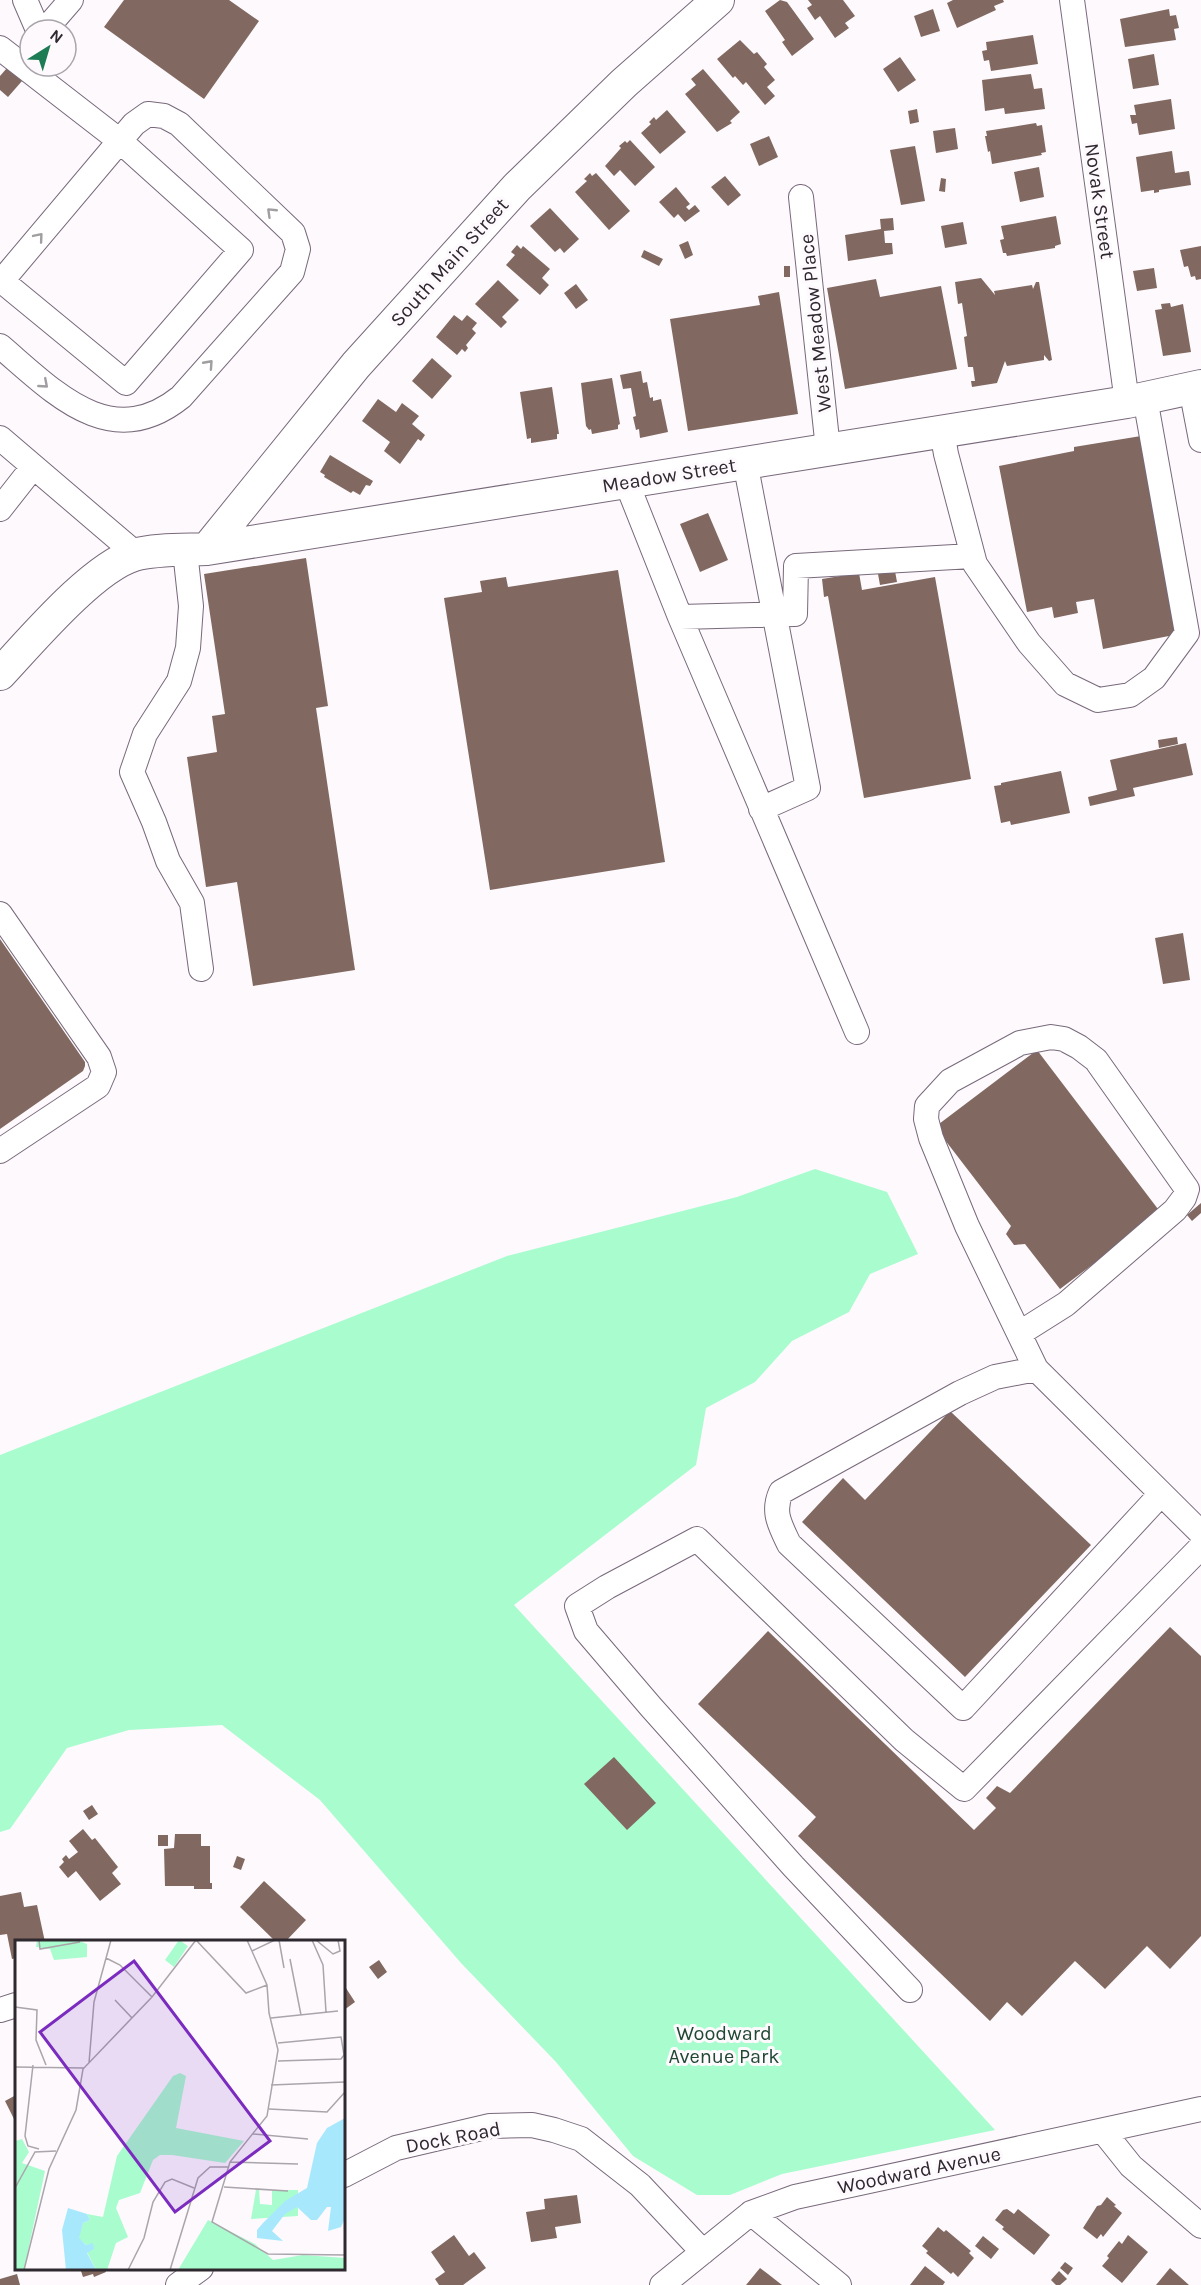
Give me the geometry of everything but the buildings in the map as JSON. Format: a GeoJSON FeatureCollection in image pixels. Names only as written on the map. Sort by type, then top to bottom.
{"type":"FeatureCollection","features":[{"type":"Feature","properties":{"kind":"main road","name":"South Main Street"},"geometry":{"type":"LineString","coordinates":[[196,550],[356,365],[517,187],[624,82],[718,0]]}},
{"type":"Feature","properties":{"kind":"main road","name":"Meadow Street"},"geometry":{"type":"LineString","coordinates":[[136,554],[196,550],[1136,400],[1196,387]]}},
{"type":"Feature","properties":{"kind":"main road"},"geometry":{"type":"LineString","coordinates":[[0,674],[78,593],[122,559],[136,554]]}},
{"type":"Feature","properties":{"kind":"street"},"geometry":{"type":"LineString","coordinates":[[25,0],[33,18]]}},
{"type":"Feature","properties":{"kind":"street"},"geometry":{"type":"LineString","coordinates":[[55,18],[71,0]]}},
{"type":"Feature","properties":{"kind":"street","name":"Novak Street"},"geometry":{"type":"LineString","coordinates":[[942,431],[975,564],[1029,643],[1065,684],[1098,700],[1130,695],[1154,678],[1187,633],[1136,400],[1072,0]]}},
{"type":"Feature","properties":{"kind":"street"},"geometry":{"type":"LineString","coordinates":[[0,346],[62,399],[92,414],[119,419],[144,416],[164,410],[181,397],[292,272],[298,249],[293,233],[179,124],[164,116],[148,114],[134,124],[120,141],[1,282],[126,383],[241,250],[120,141],[16,52]]}},
{"type":"Feature","properties":{"kind":"street","name":"West Meadow Place"},"geometry":{"type":"LineString","coordinates":[[801,197],[828,449]]}},
{"type":"Feature","properties":{"kind":"street"},"geometry":{"type":"LineString","coordinates":[[1196,387],[1201,440]]}},
{"type":"Feature","properties":{"kind":"street"},"geometry":{"type":"LineString","coordinates":[[0,438],[136,554]]}},
{"type":"Feature","properties":{"kind":"street"},"geometry":{"type":"LineString","coordinates":[[745,462],[808,788],[762,809]]}},
{"type":"Feature","properties":{"kind":"street"},"geometry":{"type":"LineString","coordinates":[[0,509],[33,467]]}},
{"type":"Feature","properties":{"kind":"street"},"geometry":{"type":"LineString","coordinates":[[626,482],[680,617],[857,1032]]}},
{"type":"Feature","properties":{"kind":"street"},"geometry":{"type":"LineString","coordinates":[[196,550],[188,648],[179,681],[145,734],[132,772],[168,861],[192,903],[201,969]]}},
{"type":"Feature","properties":{"kind":"street"},"geometry":{"type":"LineString","coordinates":[[680,617],[795,614],[796,566],[972,556]]}},
{"type":"Feature","properties":{"kind":"street"},"geometry":{"type":"LineString","coordinates":[[0,914],[99,1057],[104,1071],[98,1086],[0,1151]]}},
{"type":"Feature","properties":{"kind":"street"},"geometry":{"type":"LineString","coordinates":[[1020,1333],[1066,1304],[1175,1210],[1184,1198],[1187,1189],[1096,1060],[1064,1039],[1051,1037],[1020,1043],[950,1081],[927,1106],[931,1138],[967,1226],[1036,1369],[1201,1533]]}},
{"type":"Feature","properties":{"kind":"street"},"geometry":{"type":"LineString","coordinates":[[1036,1369],[995,1377],[960,1393],[782,1492],[776,1503],[777,1519],[789,1544],[963,1708],[1161,1494]]}},
{"type":"Feature","properties":{"kind":"street"},"geometry":{"type":"LineString","coordinates":[[910,1990],[793,1866],[637,1690],[586,1631],[577,1606],[606,1587],[697,1539],[904,1740],[964,1789],[1201,1547]]}},
{"type":"Feature","properties":{"kind":"street"},"geometry":{"type":"LineString","coordinates":[[0,2010],[15,2005]]}},
{"type":"Feature","properties":{"kind":"street","name":"Woodward Avenue"},"geometry":{"type":"LineString","coordinates":[[662,2285],[751,2213],[795,2196],[1201,2109]]}},
{"type":"Feature","properties":{"kind":"street","name":"Dock Road"},"geometry":{"type":"LineString","coordinates":[[345,2174],[396,2148],[489,2126],[532,2125],[581,2139],[640,2185],[703,2252]]}},
{"type":"Feature","properties":{"kind":"street"},"geometry":{"type":"LineString","coordinates":[[1103,2131],[1131,2166],[1201,2226]]}},
{"type":"Feature","properties":{"kind":"street"},"geometry":{"type":"LineString","coordinates":[[751,2213],[839,2285]]}},
{"type":"Feature","properties":{"kind":"street"},"geometry":{"type":"LineString","coordinates":[[178,2285],[198,2270]]}},
{"type":"Feature","properties":{"kind":"green space","name":"Woodward Avenue Park"},"geometry":{"type":"Polygon","coordinates":[[[815,1169],[887,1192],[918,1254],[870,1274],[849,1312],[792,1341],[755,1382],[706,1408],[696,1465],[514,1605],[995,2130],[782,2174],[730,2195],[697,2195],[633,2156],[556,2062],[461,1963],[320,1800],[222,1725],[129,1730],[67,1748],[10,1829],[0,1832],[0,1455],[507,1256],[737,1197],[815,1169]]]}}]}
